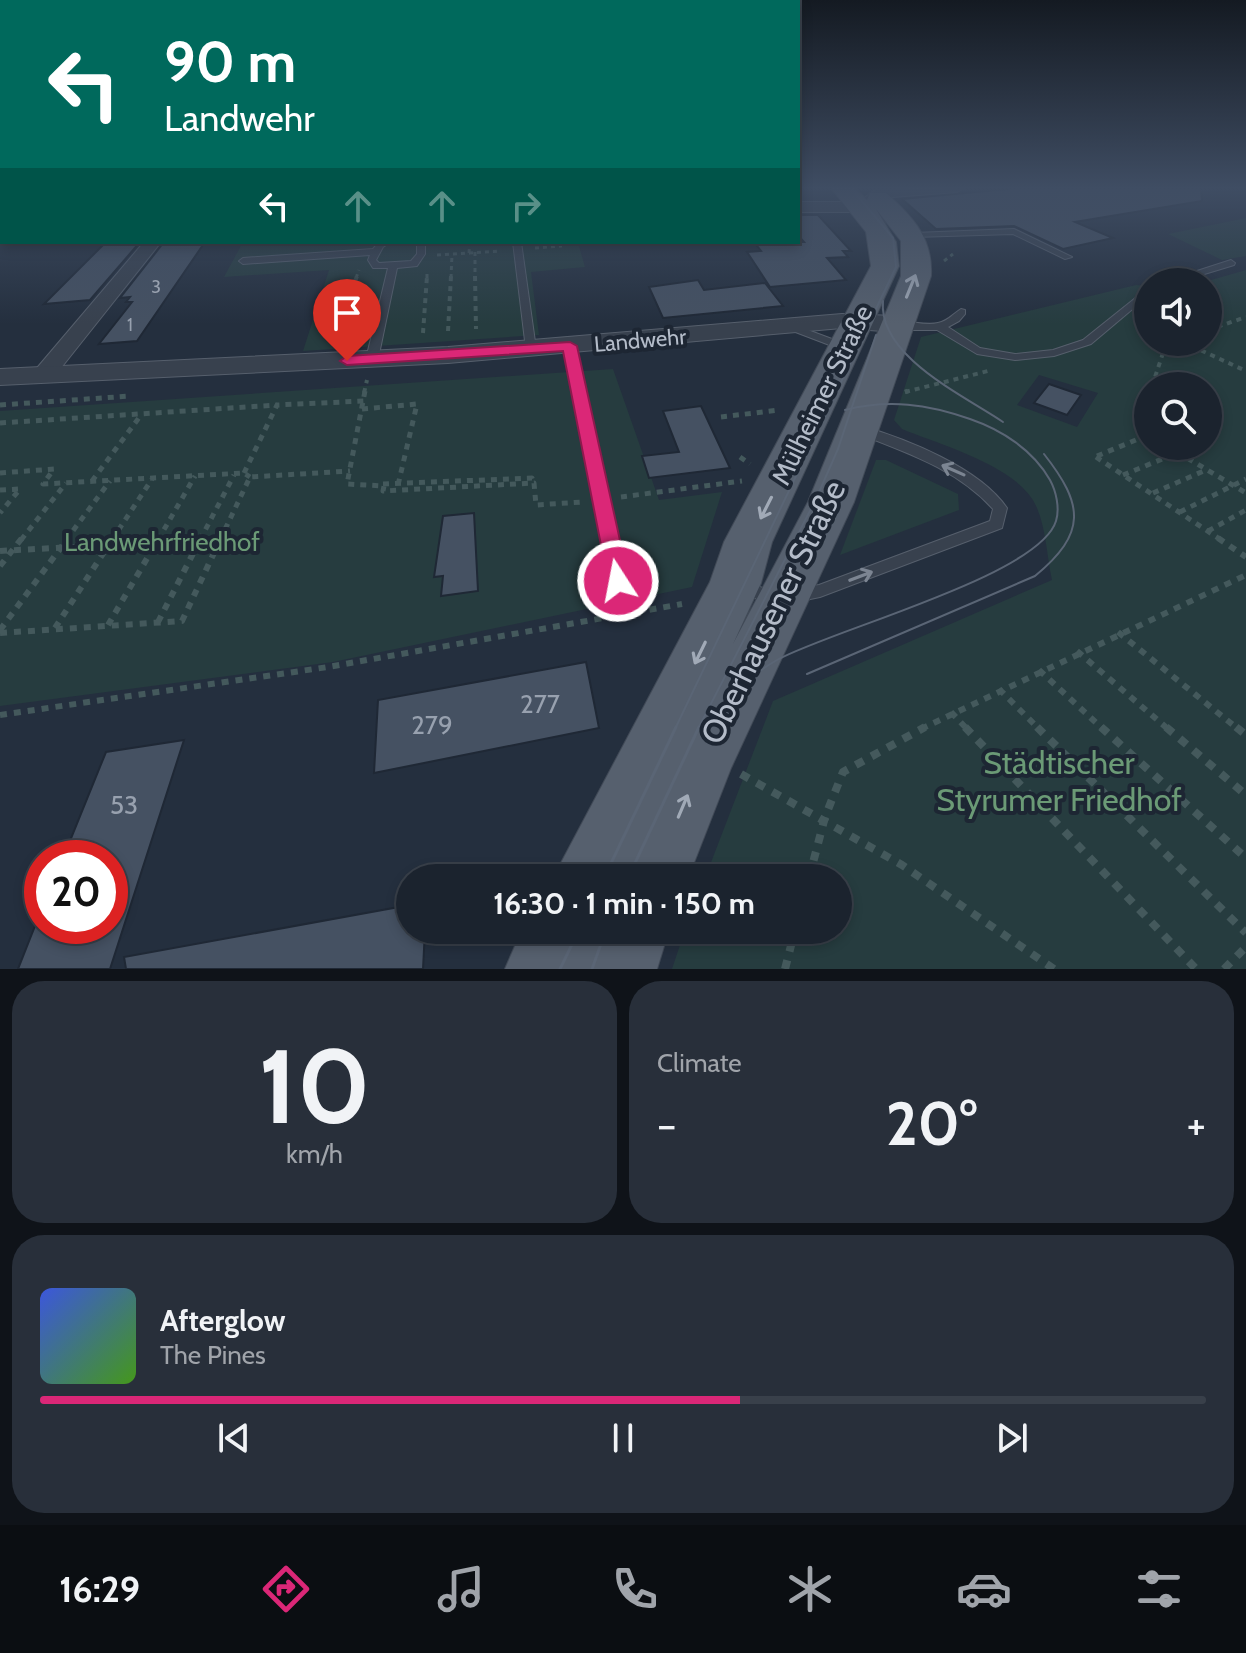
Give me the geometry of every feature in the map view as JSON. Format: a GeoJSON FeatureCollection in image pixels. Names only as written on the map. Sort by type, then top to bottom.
{"type":"FeatureCollection","features":[{"type":"Feature","properties":{"kind":"main road","name":"Mülheimer Straße"},"geometry":{"type":"LineString","coordinates":[[737,594],[748,542],[885,266],[886,247],[881,233]]}},
{"type":"Feature","properties":{"kind":"main road","name":"Mülheimer Straße"},"geometry":{"type":"LineString","coordinates":[[892,334],[916,276],[919,253],[914,235]]}},
{"type":"Feature","properties":{"kind":"main road","name":"Oberhausener Straße"},"geometry":{"type":"LineString","coordinates":[[596,864],[737,594],[831,502],[892,334]]}},
{"type":"Feature","properties":{"kind":"main road","name":"Oberhausener Straße"},"geometry":{"type":"LineString","coordinates":[[658,864],[704,756],[737,594]]}},
{"type":"Feature","properties":{"kind":"main road"},"geometry":{"type":"LineString","coordinates":[[544,969],[556,944]]}},
{"type":"Feature","properties":{"kind":"main road"},"geometry":{"type":"LineString","coordinates":[[618,969],[626,944]]}},
{"type":"Feature","properties":{"kind":"street"},"geometry":{"type":"LineString","coordinates":[[45,373],[151,244]]}},
{"type":"Feature","properties":{"kind":"street","name":"Landwehr"},"geometry":{"type":"LineString","coordinates":[[0,377],[375,348],[531,349],[788,326],[892,334]]}},
{"type":"Feature","properties":{"kind":"lane"},"geometry":{"type":"LineString","coordinates":[[914,235],[958,233]]}},
{"type":"Feature","properties":{"kind":"lane"},"geometry":{"type":"LineString","coordinates":[[1019,233],[1068,257]]}},
{"type":"Feature","properties":{"kind":"lane"},"geometry":{"type":"LineString","coordinates":[[243,261],[374,252],[384,244]]}},
{"type":"Feature","properties":{"kind":"lane"},"geometry":{"type":"LineString","coordinates":[[374,252],[372,260],[376,266],[419,261],[421,244]]}},
{"type":"Feature","properties":{"kind":"lane"},"geometry":{"type":"LineString","coordinates":[[517,244],[531,349]]}},
{"type":"Feature","properties":{"kind":"lane"},"geometry":{"type":"LineString","coordinates":[[1214,268],[1231,263]]}},
{"type":"Feature","properties":{"kind":"lane"},"geometry":{"type":"LineString","coordinates":[[375,348],[393,265]]}},
{"type":"Feature","properties":{"kind":"lane"},"geometry":{"type":"LineString","coordinates":[[939,326],[977,351],[1015,357],[1054,353],[1087,342],[1134,303]]}},
{"type":"Feature","properties":{"kind":"lane"},"geometry":{"type":"LineString","coordinates":[[892,334],[951,323],[961,312]]}},
{"type":"Feature","properties":{"kind":"lane"},"geometry":{"type":"LineString","coordinates":[[570,346],[618,581]]}},
{"type":"Feature","properties":{"kind":"lane"},"geometry":{"type":"LineString","coordinates":[[737,594],[820,591],[997,524],[1000,508],[986,489],[864,416]]}},
{"type":"Feature","properties":{"kind":"path"},"geometry":{"type":"LineString","coordinates":[[423,333],[427,270],[419,261],[469,253],[470,244]]}},
{"type":"Feature","properties":{"kind":"path"},"geometry":{"type":"LineString","coordinates":[[475,252],[476,329]]}},
{"type":"Feature","properties":{"kind":"path"},"geometry":{"type":"LineString","coordinates":[[448,331],[452,254]]}},
{"type":"Feature","properties":{"kind":"path"},"geometry":{"type":"LineString","coordinates":[[362,263],[335,338],[375,348],[347,484],[398,485],[532,478],[536,505],[603,500],[743,481]]}},
{"type":"Feature","properties":{"kind":"path"},"geometry":{"type":"LineString","coordinates":[[1222,325],[1246,317]]}},
{"type":"Feature","properties":{"kind":"path"},"geometry":{"type":"LineString","coordinates":[[1213,356],[1246,371]]}},
{"type":"Feature","properties":{"kind":"path"},"geometry":{"type":"LineString","coordinates":[[864,416],[989,371],[1015,357]]}},
{"type":"Feature","properties":{"kind":"path"},"geometry":{"type":"LineString","coordinates":[[0,423],[364,401]]}},
{"type":"Feature","properties":{"kind":"path"},"geometry":{"type":"LineString","coordinates":[[362,409],[417,404],[398,485]]}},
{"type":"Feature","properties":{"kind":"path"},"geometry":{"type":"LineString","coordinates":[[0,631],[182,621],[277,405]]}},
{"type":"Feature","properties":{"kind":"path"},"geometry":{"type":"LineString","coordinates":[[721,417],[785,410]]}},
{"type":"Feature","properties":{"kind":"path"},"geometry":{"type":"LineString","coordinates":[[92,482],[141,415]]}},
{"type":"Feature","properties":{"kind":"path"},"geometry":{"type":"LineString","coordinates":[[1134,441],[1096,457],[1246,557]]}},
{"type":"Feature","properties":{"kind":"path"},"geometry":{"type":"LineString","coordinates":[[1123,475],[1159,460]]}},
{"type":"Feature","properties":{"kind":"path"},"geometry":{"type":"LineString","coordinates":[[1191,460],[1246,493]]}},
{"type":"Feature","properties":{"kind":"path"},"geometry":{"type":"LineString","coordinates":[[0,473],[54,469],[43,484],[350,471]]}},
{"type":"Feature","properties":{"kind":"path"},"geometry":{"type":"LineString","coordinates":[[1152,494],[1206,469]]}},
{"type":"Feature","properties":{"kind":"path"},"geometry":{"type":"LineString","coordinates":[[158,622],[234,474]]}},
{"type":"Feature","properties":{"kind":"path"},"geometry":{"type":"LineString","coordinates":[[107,626],[195,476]]}},
{"type":"Feature","properties":{"kind":"path"},"geometry":{"type":"LineString","coordinates":[[55,629],[152,478]]}},
{"type":"Feature","properties":{"kind":"path"},"geometry":{"type":"LineString","coordinates":[[1179,512],[1246,479]]}},
{"type":"Feature","properties":{"kind":"path"},"geometry":{"type":"LineString","coordinates":[[0,631],[110,481]]}},
{"type":"Feature","properties":{"kind":"path"},"geometry":{"type":"LineString","coordinates":[[0,566],[66,483]]}},
{"type":"Feature","properties":{"kind":"path"},"geometry":{"type":"LineString","coordinates":[[366,483],[384,486],[383,491],[534,483]]}},
{"type":"Feature","properties":{"kind":"path"},"geometry":{"type":"LineString","coordinates":[[0,490],[20,489],[0,513]]}},
{"type":"Feature","properties":{"kind":"path"},"geometry":{"type":"LineString","coordinates":[[1207,531],[1246,510]]}},
{"type":"Feature","properties":{"kind":"path"},"geometry":{"type":"LineString","coordinates":[[0,551],[200,540]]}},
{"type":"Feature","properties":{"kind":"path"},"geometry":{"type":"LineString","coordinates":[[1238,552],[1246,548]]}},
{"type":"Feature","properties":{"kind":"path"},"geometry":{"type":"LineString","coordinates":[[813,864],[825,817],[843,772],[951,712],[1246,575]]}},
{"type":"Feature","properties":{"kind":"path"},"geometry":{"type":"LineString","coordinates":[[0,715],[328,667],[737,594]]}},
{"type":"Feature","properties":{"kind":"path"},"geometry":{"type":"LineString","coordinates":[[1118,632],[1246,735]]}},
{"type":"Feature","properties":{"kind":"path"},"geometry":{"type":"LineString","coordinates":[[1077,651],[1246,795]]}},
{"type":"Feature","properties":{"kind":"path"},"geometry":{"type":"LineString","coordinates":[[1039,670],[1246,858]]}},
{"type":"Feature","properties":{"kind":"path"},"geometry":{"type":"LineString","coordinates":[[999,689],[1246,933]]}},
{"type":"Feature","properties":{"kind":"path"},"geometry":{"type":"LineString","coordinates":[[951,712],[1196,969]]}},
{"type":"Feature","properties":{"kind":"path"},"geometry":{"type":"LineString","coordinates":[[704,756],[825,817],[998,927],[1054,969]]}},
{"type":"Feature","properties":{"kind":"path"},"geometry":{"type":"LineString","coordinates":[[785,969],[791,944]]}},
{"type":"Feature","properties":{"kind":"path"},"geometry":{"type":"LineString","coordinates":[[1224,969],[1246,947]]}},
{"type":"Feature","properties":{"kind":"green space"},"geometry":{"type":"Polygon","coordinates":[[[1246,233],[1246,256],[1222,260],[1168,234],[1246,233]]]}},
{"type":"Feature","properties":{"kind":"green space"},"geometry":{"type":"Polygon","coordinates":[[[242,244],[608,244],[579,246],[585,267],[531,272],[539,335],[303,351],[329,270],[224,277],[242,244]]]}},
{"type":"Feature","properties":{"kind":"green space","name":"Städtischer Styrumer Friedhof"},"geometry":{"type":"Polygon","coordinates":[[[1246,270],[1246,969],[672,969],[680,944],[852,944],[852,864],[710,864],[773,701],[1052,580],[1040,516],[1028,493],[997,469],[902,429],[894,420],[921,337],[1134,285],[1134,356],[1222,356],[1222,277],[1246,270]],[[1039,375],[1017,405],[1077,427],[1098,393],[1039,375]]]}},
{"type":"Feature","properties":{"kind":"green space","name":"Landwehrfriedhof"},"geometry":{"type":"Polygon","coordinates":[[[613,369],[659,500],[722,492],[692,587],[333,662],[0,706],[0,411],[613,369]]]}},
{"type":"Feature","properties":{"kind":"green space"},"geometry":{"type":"Polygon","coordinates":[[[876,460],[886,460],[958,494],[959,510],[840,555],[876,460]]]}},
{"type":"Feature","properties":{"kind":"building"},"geometry":{"type":"Polygon","coordinates":[[[800,233],[835,233],[851,251],[843,251],[848,257],[827,258],[846,280],[770,287],[747,252],[761,251],[756,244],[804,242],[800,233]]]}},
{"type":"Feature","properties":{"kind":"building"},"geometry":{"type":"Polygon","coordinates":[[[1029,233],[1102,233],[1113,238],[1063,249],[1029,233]]]}},
{"type":"Feature","properties":{"kind":"building"},"geometry":{"type":"Polygon","coordinates":[[[104,244],[138,244],[90,300],[44,304],[104,244]]]}},
{"type":"Feature","properties":{"kind":"building"},"geometry":{"type":"Polygon","coordinates":[[[162,244],[204,244],[137,341],[99,344],[132,302],[126,302],[130,297],[120,298],[162,244]]]}},
{"type":"Feature","properties":{"kind":"building"},"geometry":{"type":"Polygon","coordinates":[[[698,280],[704,290],[765,283],[783,306],[663,318],[649,287],[698,280]]]}},
{"type":"Feature","properties":{"kind":"building"},"geometry":{"type":"Polygon","coordinates":[[[1049,384],[1081,395],[1067,415],[1034,403],[1049,384]]]}},
{"type":"Feature","properties":{"kind":"building"},"geometry":{"type":"Polygon","coordinates":[[[701,406],[730,468],[649,478],[642,456],[679,452],[663,411],[701,406]]]}},
{"type":"Feature","properties":{"kind":"building"},"geometry":{"type":"Polygon","coordinates":[[[474,513],[478,591],[441,596],[443,576],[434,577],[443,516],[474,513]]]}},
{"type":"Feature","properties":{"kind":"building"},"geometry":{"type":"Polygon","coordinates":[[[586,662],[599,728],[374,773],[378,700],[586,662]]]}},
{"type":"Feature","properties":{"kind":"building"},"geometry":{"type":"Polygon","coordinates":[[[184,740],[128,913],[128,840],[70,840],[106,752],[184,740]]]}},
{"type":"Feature","properties":{"kind":"building"},"geometry":{"type":"Polygon","coordinates":[[[396,908],[396,944],[424,944],[423,969],[126,969],[124,957],[396,908]]]}},
{"type":"Feature","properties":{"kind":"building"},"geometry":{"type":"Polygon","coordinates":[[[28,944],[118,944],[110,969],[18,969],[28,944]]]}},
{"type":"Feature","properties":{"kind":"tram line"},"geometry":{"type":"LineString","coordinates":[[675,729],[896,267],[893,238],[889,233]]}},
{"type":"Feature","properties":{"kind":"tram line"},"geometry":{"type":"LineString","coordinates":[[883,301],[885,321],[908,356],[946,386],[1003,422]]}},
{"type":"Feature","properties":{"kind":"tram line"},"geometry":{"type":"LineString","coordinates":[[851,409],[876,335]]}},
{"type":"Feature","properties":{"kind":"tram line"},"geometry":{"type":"LineString","coordinates":[[712,715],[750,678],[777,660],[930,600],[1013,562],[1041,542],[1056,521],[1056,494],[1043,469],[1026,450],[994,429],[954,414],[923,407],[893,404],[851,409]]}},
{"type":"Feature","properties":{"kind":"tram line"},"geometry":{"type":"LineString","coordinates":[[699,728],[816,499],[851,409]]}},
{"type":"Feature","properties":{"kind":"tram line"},"geometry":{"type":"LineString","coordinates":[[845,410],[851,409]]}},
{"type":"Feature","properties":{"kind":"tram line"},"geometry":{"type":"LineString","coordinates":[[807,674],[1035,576],[1052,561],[1064,546],[1074,518],[1067,489],[1044,454]]}},
{"type":"Feature","properties":{"kind":"tram line"},"geometry":{"type":"LineString","coordinates":[[611,864],[676,727]]}},
{"type":"Feature","properties":{"kind":"tram line"},"geometry":{"type":"LineString","coordinates":[[635,864],[699,728]]}},
{"type":"Feature","properties":{"kind":"tram line"},"geometry":{"type":"LineString","coordinates":[[560,969],[572,944]]}},
{"type":"Feature","properties":{"kind":"tram line"},"geometry":{"type":"LineString","coordinates":[[592,969],[601,944]]}},
{"type":"Feature","properties":{"kind":"route"},"geometry":{"type":"LineString","coordinates":[[347,361],[570,346],[618,581]]}}]}
